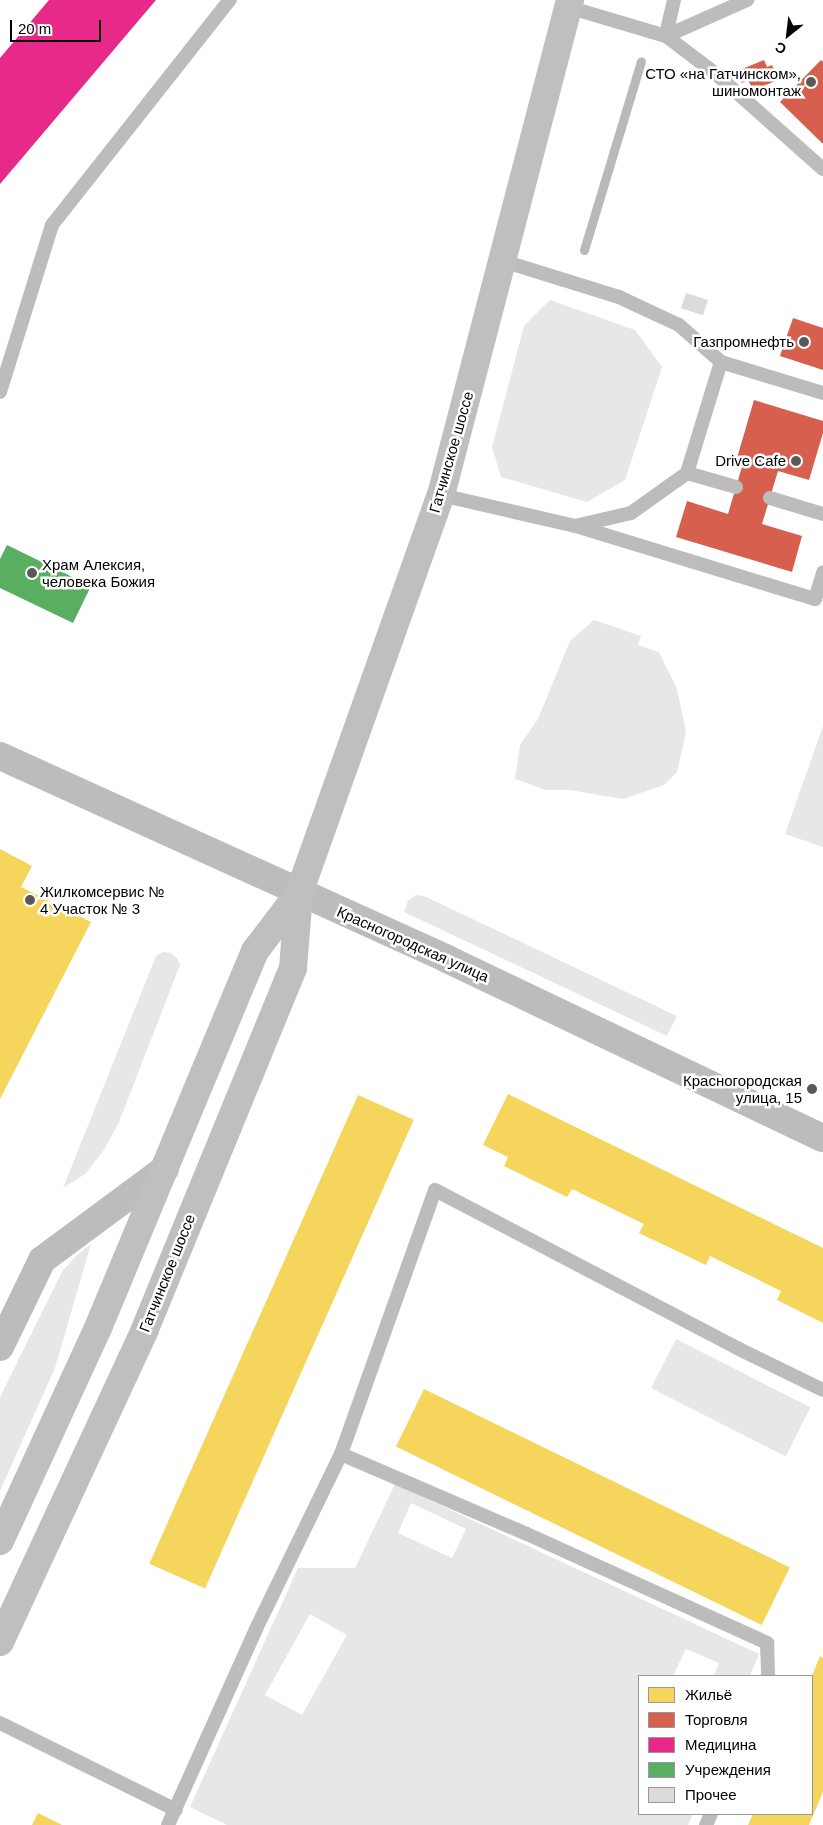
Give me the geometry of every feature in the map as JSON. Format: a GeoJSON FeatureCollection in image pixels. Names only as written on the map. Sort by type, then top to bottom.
{"type":"FeatureCollection","features":[{"type":"Feature","properties":{"kind":"main road","name":"Гатчинское шоссе"},"geometry":{"type":"LineString","coordinates":[[0,1642],[145,1329],[293,968],[299,893],[441,495],[569,4]]}},
{"type":"Feature","properties":{"kind":"main road","name":"Гатчинское шоссе"},"geometry":{"type":"LineString","coordinates":[[0,1541],[98,1328],[255,951],[299,893]]}},
{"type":"Feature","properties":{"kind":"street","name":"Красногородская улица"},"geometry":{"type":"LineString","coordinates":[[0,756],[447,959],[823,1138]]}},
{"type":"Feature","properties":{"kind":"street"},"geometry":{"type":"LineString","coordinates":[[0,1347],[42,1260],[164,1169]]}},
{"type":"Feature","properties":{"kind":"lane"},"geometry":{"type":"LineString","coordinates":[[0,392],[52,225],[230,0]]}},
{"type":"Feature","properties":{"kind":"lane"},"geometry":{"type":"LineString","coordinates":[[666,36],[674,0]]}},
{"type":"Feature","properties":{"kind":"lane"},"geometry":{"type":"LineString","coordinates":[[666,36],[748,0]]}},
{"type":"Feature","properties":{"kind":"lane"},"geometry":{"type":"LineString","coordinates":[[569,4],[666,36],[716,74],[823,169]]}},
{"type":"Feature","properties":{"kind":"lane"},"geometry":{"type":"LineString","coordinates":[[502,262],[619,297],[679,324],[721,362],[823,393]]}},
{"type":"Feature","properties":{"kind":"lane"},"geometry":{"type":"LineString","coordinates":[[575,526],[631,514],[688,473],[721,362]]}},
{"type":"Feature","properties":{"kind":"lane"},"geometry":{"type":"LineString","coordinates":[[688,473],[736,487]]}},
{"type":"Feature","properties":{"kind":"lane"},"geometry":{"type":"LineString","coordinates":[[441,495],[575,526],[815,599],[823,572]]}},
{"type":"Feature","properties":{"kind":"lane"},"geometry":{"type":"LineString","coordinates":[[770,498],[823,514]]}},
{"type":"Feature","properties":{"kind":"lane"},"geometry":{"type":"LineString","coordinates":[[168,1825],[256,1629],[341,1454],[435,1190],[739,1349],[823,1390]]}},
{"type":"Feature","properties":{"kind":"lane"},"geometry":{"type":"LineString","coordinates":[[341,1454],[527,1534],[766,1643],[768,1675]]}},
{"type":"Feature","properties":{"kind":"lane"},"geometry":{"type":"LineString","coordinates":[[0,1723],[176,1810]]}},
{"type":"Feature","properties":{"kind":"shaded area"},"geometry":{"type":"Polygon","coordinates":[[[550,300],[635,330],[662,367],[625,480],[587,502],[501,477],[492,447],[524,326],[550,300]]]}},
{"type":"Feature","properties":{"kind":"shaded area"},"geometry":{"type":"Polygon","coordinates":[[[594,620],[641,636],[638,645],[659,652],[677,689],[686,732],[677,772],[664,785],[623,799],[570,790],[546,790],[515,779],[520,745],[538,719],[570,641],[594,620]]]}},
{"type":"Feature","properties":{"kind":"shaded area"},"geometry":{"type":"Polygon","coordinates":[[[823,726],[823,847],[785,834],[823,726]]]}},
{"type":"Feature","properties":{"kind":"shaded area"},"geometry":{"type":"Polygon","coordinates":[[[416,895],[424,896],[677,1016],[667,1036],[404,912],[408,901],[416,895]]]}},
{"type":"Feature","properties":{"kind":"shaded area"},"geometry":{"type":"Polygon","coordinates":[[[163,952],[171,953],[177,958],[180,965],[119,1122],[104,1150],[85,1174],[63,1188],[156,956],[163,952]]]}},
{"type":"Feature","properties":{"kind":"shaded area"},"geometry":{"type":"Polygon","coordinates":[[[91,1244],[55,1368],[0,1491],[0,1397],[63,1270],[78,1254],[91,1244]]]}},
{"type":"Feature","properties":{"kind":"shaded area"},"geometry":{"type":"Polygon","coordinates":[[[676,1339],[811,1408],[786,1457],[651,1388],[676,1339]]]}},
{"type":"Feature","properties":{"kind":"shaded area"},"geometry":{"type":"Polygon","coordinates":[[[395,1484],[759,1654],[750,1675],[714,1675],[719,1663],[686,1649],[673,1675],[638,1675],[638,1815],[693,1815],[688,1825],[227,1825],[190,1807],[298,1568],[355,1568],[395,1484]],[[411,1503],[398,1533],[452,1558],[466,1529],[411,1503]],[[310,1614],[265,1695],[302,1715],[347,1635],[310,1614]]]}},
{"type":"Feature","properties":{"kind":"building: Жильё"},"geometry":{"type":"Polygon","coordinates":[[[0,849],[32,866],[21,887],[91,922],[0,1099],[0,849]]]}},
{"type":"Feature","properties":{"kind":"building: Жильё"},"geometry":{"type":"Polygon","coordinates":[[[508,1094],[823,1248],[823,1323],[777,1300],[781,1291],[710,1256],[706,1265],[639,1233],[644,1224],[572,1189],[567,1197],[504,1166],[508,1157],[483,1145],[508,1094]]]}},
{"type":"Feature","properties":{"kind":"building: Жильё"},"geometry":{"type":"Polygon","coordinates":[[[358,1095],[414,1120],[205,1588],[149,1564],[358,1095]]]}},
{"type":"Feature","properties":{"kind":"building: Жильё"},"geometry":{"type":"Polygon","coordinates":[[[424,1389],[790,1567],[762,1625],[396,1447],[424,1389]]]}},
{"type":"Feature","properties":{"kind":"building: Жильё"},"geometry":{"type":"Polygon","coordinates":[[[820,1656],[823,1658],[823,1792],[809,1825],[748,1825],[753,1815],[813,1815],[812,1675],[820,1656]]]}},
{"type":"Feature","properties":{"kind":"building: Жильё"},"geometry":{"type":"Polygon","coordinates":[[[38,1813],[62,1825],[32,1825],[38,1813]]]}},
{"type":"Feature","properties":{"kind":"building: Торговля"},"geometry":{"type":"Polygon","coordinates":[[[764,60],[767,67],[772,65],[778,80],[753,90],[748,80],[742,83],[737,71],[764,60]]]}},
{"type":"Feature","properties":{"kind":"building: Торговля","name":"СТО «на Гатчинском», шиномонтаж"},"geometry":{"type":"Polygon","coordinates":[[[821,60],[823,62],[823,144],[780,102],[821,60]]]}},
{"type":"Feature","properties":{"kind":"building: Торговля","name":"Газпромнефть"},"geometry":{"type":"Polygon","coordinates":[[[793,318],[823,328],[823,370],[780,356],[793,318]]]}},
{"type":"Feature","properties":{"kind":"building: Торговля"},"geometry":{"type":"Polygon","coordinates":[[[754,400],[823,421],[823,433],[809,480],[778,471],[762,524],[802,536],[792,572],[676,537],[687,501],[728,514],[744,460],[737,458],[754,400]]]}},
{"type":"Feature","properties":{"kind":"building: Медицина"},"geometry":{"type":"Polygon","coordinates":[[[49,0],[156,0],[0,184],[0,58],[49,0]]]}},
{"type":"Feature","properties":{"kind":"building: Учреждения","name":"Храм Алексия, человека Божия"},"geometry":{"type":"Polygon","coordinates":[[[7,545],[91,586],[73,623],[0,588],[0,559],[7,545]]]}},
{"type":"Feature","properties":{"kind":"building: Прочее"},"geometry":{"type":"Polygon","coordinates":[[[686,293],[708,300],[703,315],[681,308],[686,293]]]}},
{"type":"Feature","properties":{"kind":"waterway"},"geometry":{"type":"LineString","coordinates":[[584,250],[641,61]]}},
{"type":"Feature","properties":{"kind":"place","name":"СТО «на Гатчинском», шиномонтаж"},"geometry":{"type":"Point","coordinates":[811,82]}},
{"type":"Feature","properties":{"kind":"place","name":"Газпромнефть"},"geometry":{"type":"Point","coordinates":[804,342]}},
{"type":"Feature","properties":{"kind":"place","name":"Drive Cafe"},"geometry":{"type":"Point","coordinates":[796,461]}},
{"type":"Feature","properties":{"kind":"place","name":"Храм Алексия, человека Божия"},"geometry":{"type":"Point","coordinates":[32,573]}},
{"type":"Feature","properties":{"kind":"place","name":"Жилкомсервис № 4 Участок № 3"},"geometry":{"type":"Point","coordinates":[30,900]}},
{"type":"Feature","properties":{"kind":"place","name":"Красногородская улица, 15"},"geometry":{"type":"Point","coordinates":[812,1089]}}]}
